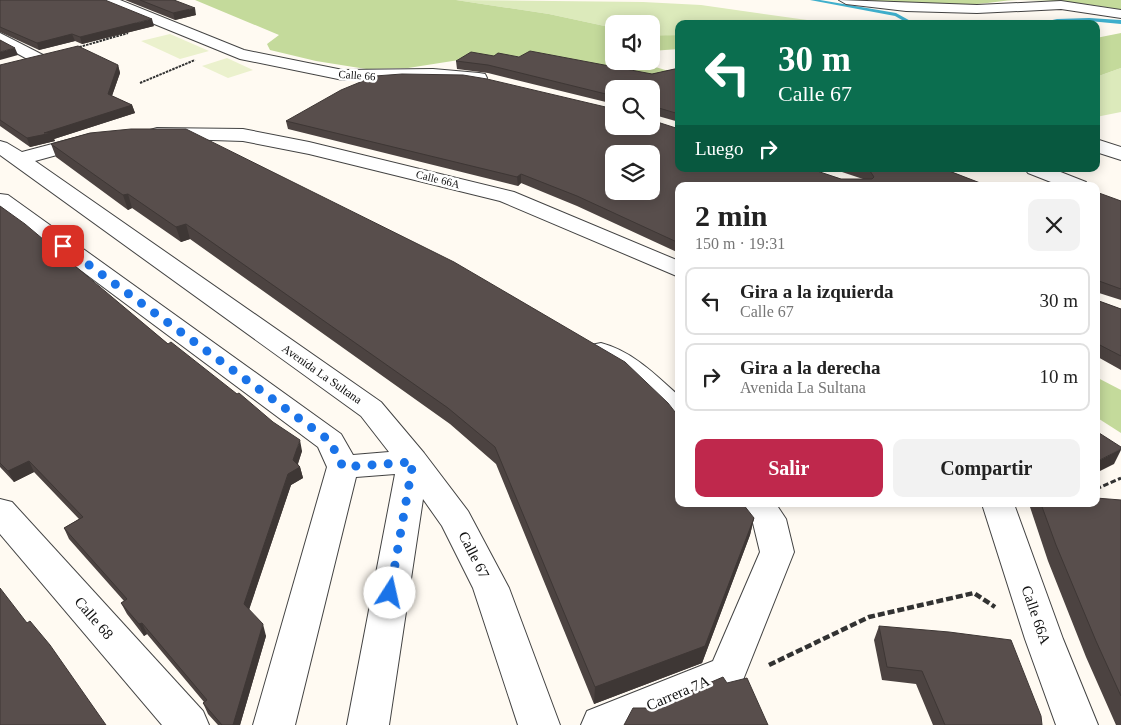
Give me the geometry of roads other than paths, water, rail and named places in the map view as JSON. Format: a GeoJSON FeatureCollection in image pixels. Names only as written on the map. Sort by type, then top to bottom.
{"type":"FeatureCollection","features":[{"type":"Feature","properties":{"kind":"street","name":"Calle 66"},"geometry":{"type":"LineString","coordinates":[[108,0],[240,54],[344,75],[434,74],[464,76],[498,82]]}},
{"type":"Feature","properties":{"kind":"street"},"geometry":{"type":"LineString","coordinates":[[846,0],[906,7],[977,9],[1061,5],[1121,14]]}},
{"type":"Feature","properties":{"kind":"street"},"geometry":{"type":"LineString","coordinates":[[0,38],[37,58]]}},
{"type":"Feature","properties":{"kind":"street"},"geometry":{"type":"LineString","coordinates":[[19,62],[75,48]]}},
{"type":"Feature","properties":{"kind":"street","name":"Calle 66A"},"geometry":{"type":"LineString","coordinates":[[135,134],[243,135],[309,148],[507,196],[675,268]]}},
{"type":"Feature","properties":{"kind":"street","name":"Calle 66A"},"geometry":{"type":"LineString","coordinates":[[186,134],[242,158]]}},
{"type":"Feature","properties":{"kind":"street"},"geometry":{"type":"LineString","coordinates":[[10,153],[110,137]]}},
{"type":"Feature","properties":{"kind":"street"},"geometry":{"type":"LineString","coordinates":[[1100,146],[1121,154]]}},
{"type":"Feature","properties":{"kind":"street","name":"Avenida La Sultana"},"geometry":{"type":"LineString","coordinates":[[10,153],[372,409],[413,462]]}},
{"type":"Feature","properties":{"kind":"street"},"geometry":{"type":"LineString","coordinates":[[1044,172],[1069,182]]}},
{"type":"Feature","properties":{"kind":"street"},"geometry":{"type":"LineString","coordinates":[[0,200],[330,441],[343,467],[274,725]]}},
{"type":"Feature","properties":{"kind":"street"},"geometry":{"type":"LineString","coordinates":[[584,341],[635,371],[675,408]]}},
{"type":"Feature","properties":{"kind":"street"},"geometry":{"type":"LineString","coordinates":[[343,467],[413,462],[368,725]]}},
{"type":"Feature","properties":{"kind":"street","name":"Calle 67"},"geometry":{"type":"LineString","coordinates":[[413,462],[456,520],[491,588],[539,725]]}},
{"type":"Feature","properties":{"kind":"street","name":"Carrera 7A"},"geometry":{"type":"LineString","coordinates":[[602,725],[726,674],[777,552],[769,519],[759,507]]}},
{"type":"Feature","properties":{"kind":"street","name":"Calle 66A"},"geometry":{"type":"LineString","coordinates":[[999,507],[1044,639],[1077,725]]}},
{"type":"Feature","properties":{"kind":"street","name":"Calle 68"},"geometry":{"type":"LineString","coordinates":[[0,511],[188,725]]}},
{"type":"Feature","properties":{"kind":"waterway"},"geometry":{"type":"LineString","coordinates":[[812,0],[896,15],[906,20]]}},
{"type":"Feature","properties":{"kind":"waterway"},"geometry":{"type":"LineString","coordinates":[[1078,20],[1100,20]]}},
{"type":"Feature","properties":{"kind":"waterway"},"geometry":{"type":"LineString","coordinates":[[1100,20],[1121,22]]}}]}
